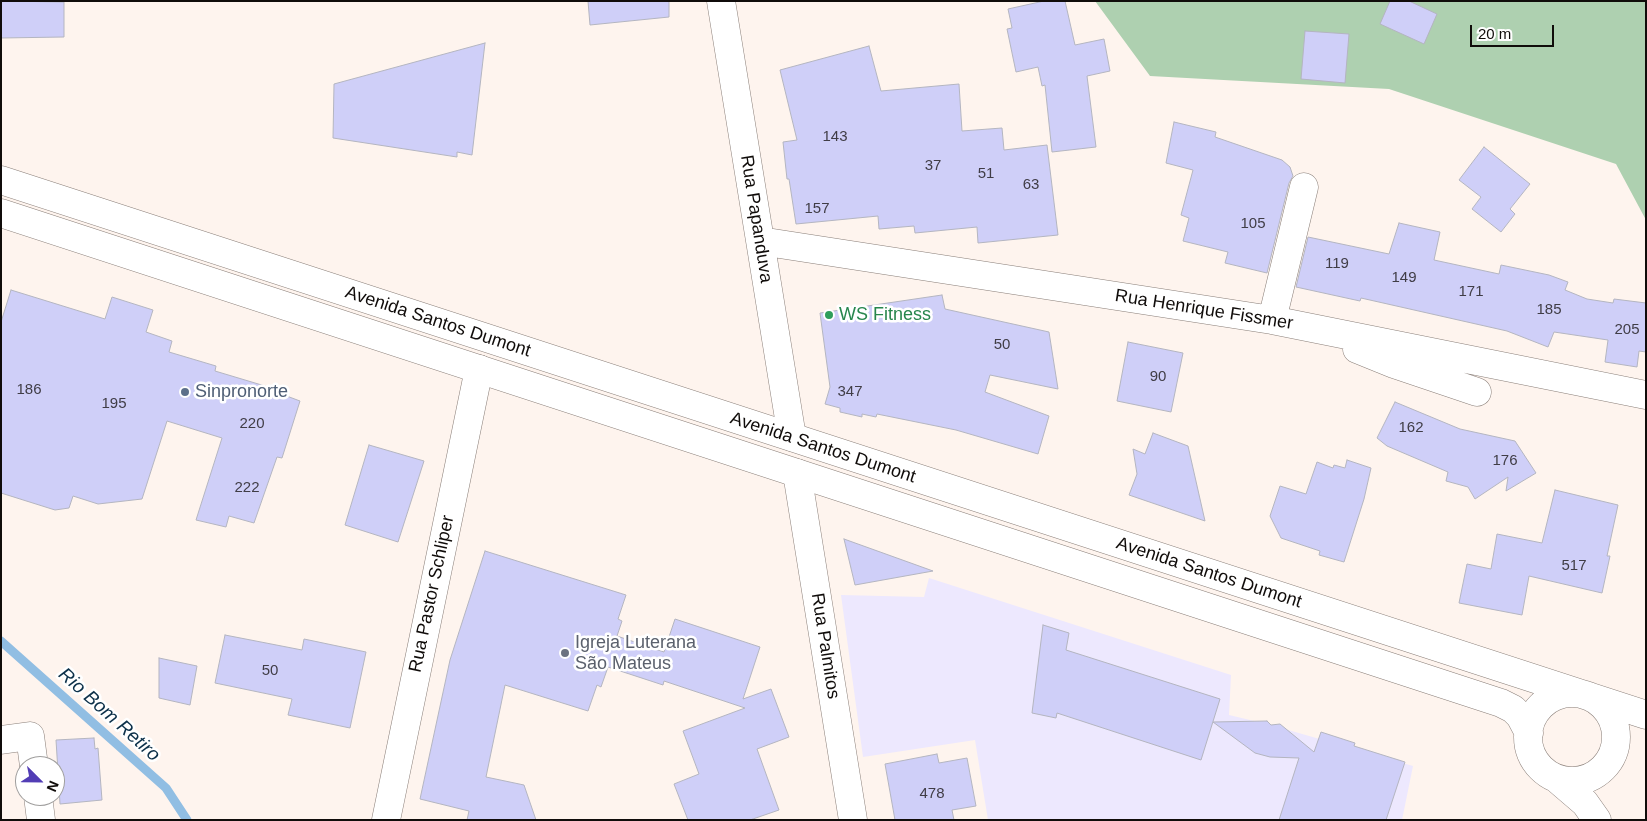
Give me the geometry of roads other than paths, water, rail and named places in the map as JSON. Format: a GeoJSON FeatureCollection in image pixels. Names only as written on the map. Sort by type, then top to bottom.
{"type":"FeatureCollection","features":[{"type":"Feature","properties":{"kind":"main road","name":"Rua Papanduva"},"geometry":{"type":"LineString","coordinates":[[721,1],[792,437]]}},
{"type":"Feature","properties":{"kind":"main road","name":"Avenida Santos Dumont"},"geometry":{"type":"LineString","coordinates":[[1,180],[1646,715]]}},
{"type":"Feature","properties":{"kind":"main road"},"geometry":{"type":"LineString","coordinates":[[1272,320],[1304,187]]}},
{"type":"Feature","properties":{"kind":"main road","name":"Avenida Santos Dumont"},"geometry":{"type":"LineString","coordinates":[[1,213],[1501,703],[1513,709],[1520,716],[1529,733]]}},
{"type":"Feature","properties":{"kind":"main road","name":"Rua Henrique Fissmer"},"geometry":{"type":"LineString","coordinates":[[760,241],[1310,326],[1646,395]]}},
{"type":"Feature","properties":{"kind":"main road"},"geometry":{"type":"LineString","coordinates":[[1310,326],[1394,364],[1478,392]]}},
{"type":"Feature","properties":{"kind":"main road","name":"Rua Pastor Schliper"},"geometry":{"type":"LineString","coordinates":[[386,820],[479,369]]}},
{"type":"Feature","properties":{"kind":"main road","name":"Rua Palmitos"},"geometry":{"type":"LineString","coordinates":[[797,473],[853,820]]}},
{"type":"Feature","properties":{"kind":"main road"},"geometry":{"type":"LineString","coordinates":[[1557,779],[1571,782],[1592,776],[1608,763],[1614,750],[1616,736],[1613,721],[1606,709],[1595,700],[1582,694],[1567,694],[1553,698],[1541,706],[1533,719],[1529,733],[1529,747],[1535,761],[1544,772],[1557,779],[1585,803],[1597,820]]}},
{"type":"Feature","properties":{"kind":"main road"},"geometry":{"type":"LineString","coordinates":[[1,740],[30,736],[33,756]]}},
{"type":"Feature","properties":{"kind":"main road"},"geometry":{"type":"LineString","coordinates":[[39,806],[40,820]]}},
{"type":"Feature","properties":{"kind":"waterway","name":"Rio Bom Retiro"},"geometry":{"type":"LineString","coordinates":[[1,641],[166,788],[187,820]]}},
{"type":"Feature","properties":{"kind":"place","name":"WS Fitness"},"geometry":{"type":"Point","coordinates":[829,315]}},
{"type":"Feature","properties":{"kind":"place","name":"Sinpronorte"},"geometry":{"type":"Point","coordinates":[185,392]}},
{"type":"Feature","properties":{"kind":"place","name":"Igreja Luterana São Mateus"},"geometry":{"type":"Point","coordinates":[565,653]}}]}
